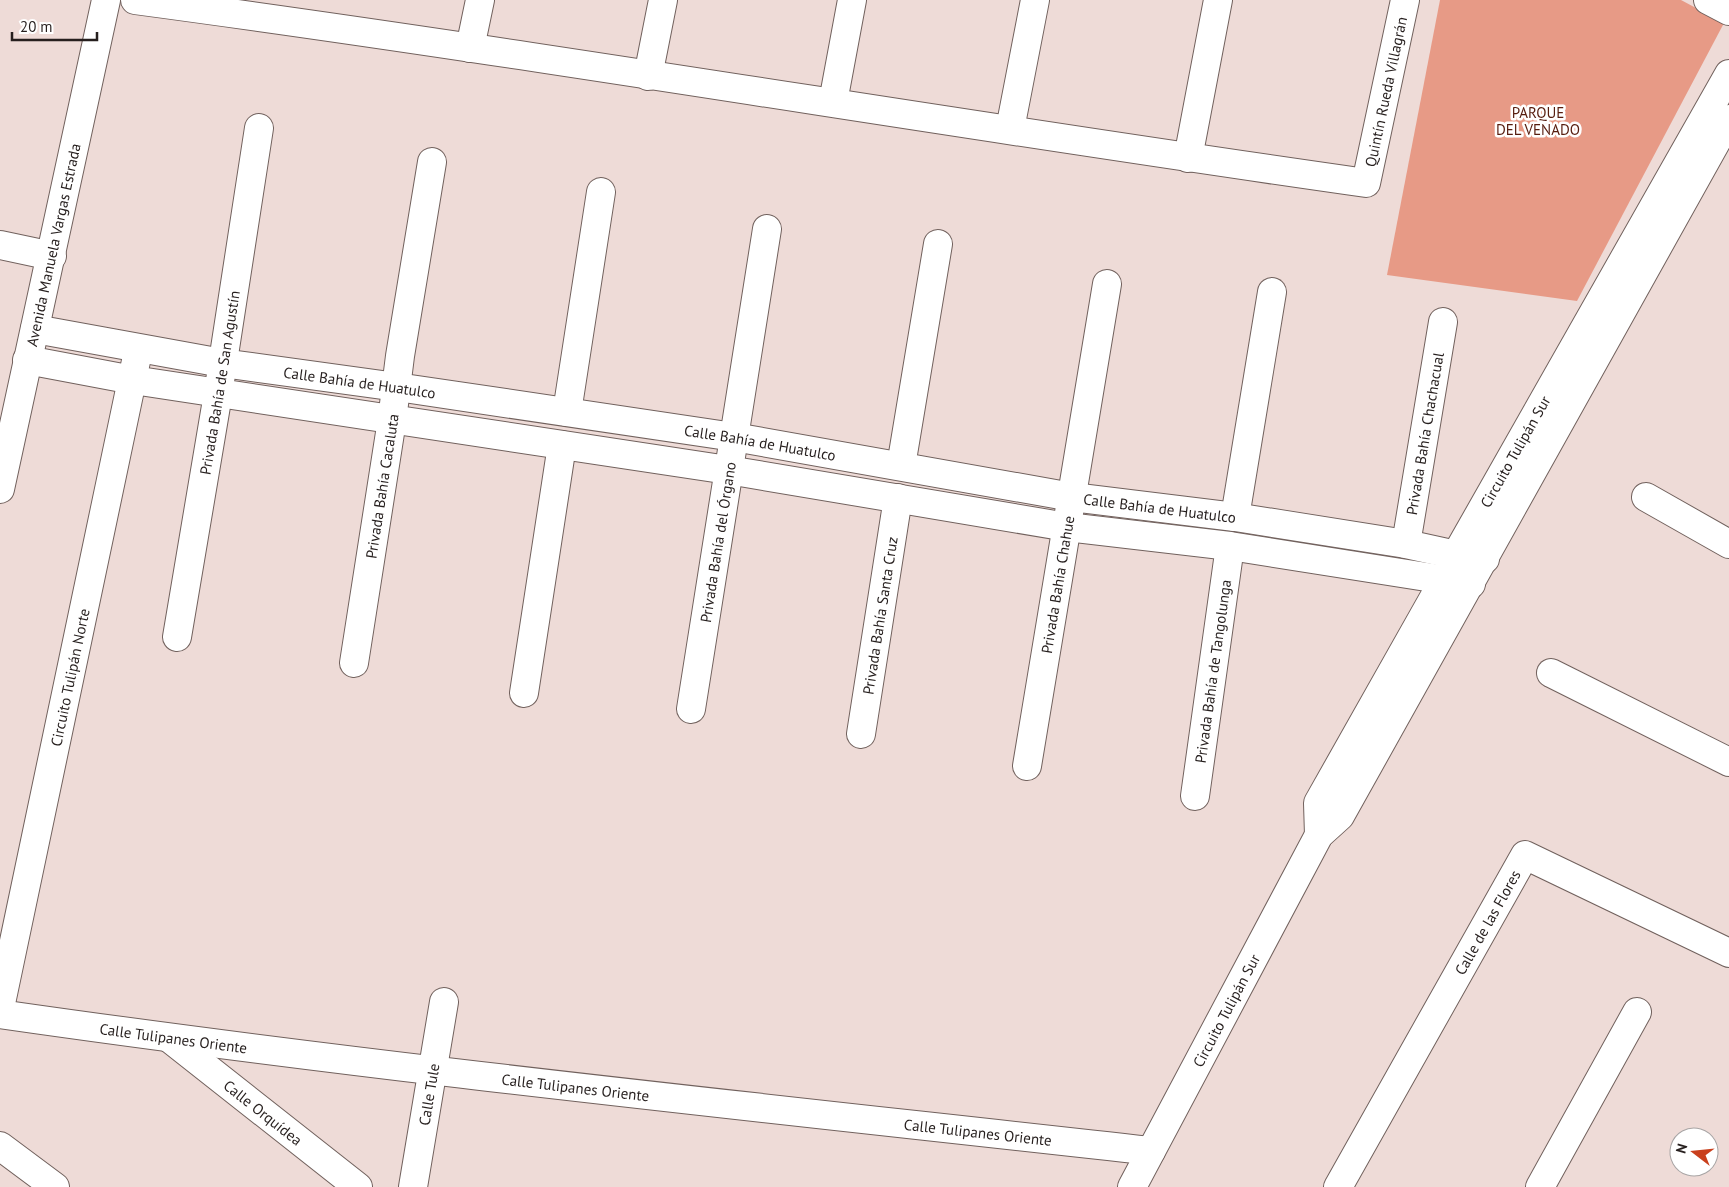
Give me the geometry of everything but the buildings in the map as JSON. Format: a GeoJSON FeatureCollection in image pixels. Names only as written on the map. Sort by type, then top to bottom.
{"type":"FeatureCollection","features":[{"type":"Feature","properties":{"kind":"street","name":"Avenida Manuela Vargas Estrada"},"geometry":{"type":"LineString","coordinates":[[0,489],[6,431],[27,360],[52,256],[106,0]]}},
{"type":"Feature","properties":{"kind":"street"},"geometry":{"type":"LineString","coordinates":[[135,0],[295,11],[470,48],[1010,129],[1188,158],[1218,0]]}},
{"type":"Feature","properties":{"kind":"street"},"geometry":{"type":"LineString","coordinates":[[470,48],[480,0]]}},
{"type":"Feature","properties":{"kind":"street"},"geometry":{"type":"LineString","coordinates":[[648,76],[663,0]]}},
{"type":"Feature","properties":{"kind":"street"},"geometry":{"type":"LineString","coordinates":[[833,102],[852,0]]}},
{"type":"Feature","properties":{"kind":"street"},"geometry":{"type":"LineString","coordinates":[[1010,129],[1035,0]]}},
{"type":"Feature","properties":{"kind":"street","name":"Quintín Rueda Villagrán"},"geometry":{"type":"LineString","coordinates":[[1188,158],[1366,183],[1405,0]]}},
{"type":"Feature","properties":{"kind":"street"},"geometry":{"type":"LineString","coordinates":[[1708,0],[1729,11]]}},
{"type":"Feature","properties":{"kind":"street","name":"Circuito Tulipán Sur"},"geometry":{"type":"LineString","coordinates":[[1132,1187],[1319,835],[1318,803],[1457,572],[1729,74]]}},
{"type":"Feature","properties":{"kind":"street","name":"Circuito Tulipán Sur"},"geometry":{"type":"LineString","coordinates":[[1485,559],[1729,119]]}},
{"type":"Feature","properties":{"kind":"street","name":"Privada Bahía de San Agustín"},"geometry":{"type":"LineString","coordinates":[[177,637],[218,394],[259,128]]}},
{"type":"Feature","properties":{"kind":"street","name":"Privada Bahía Cacaluta"},"geometry":{"type":"LineString","coordinates":[[354,663],[392,420],[400,356],[432,162]]}},
{"type":"Feature","properties":{"kind":"street"},"geometry":{"type":"LineString","coordinates":[[567,412],[601,192]]}},
{"type":"Feature","properties":{"kind":"street","name":"Privada Bahía del Órgano"},"geometry":{"type":"LineString","coordinates":[[691,709],[767,229]]}},
{"type":"Feature","properties":{"kind":"street"},"geometry":{"type":"LineString","coordinates":[[901,466],[938,244]]}},
{"type":"Feature","properties":{"kind":"street"},"geometry":{"type":"LineString","coordinates":[[0,245],[52,256]]}},
{"type":"Feature","properties":{"kind":"street","name":"Privada Bahía Chahue"},"geometry":{"type":"LineString","coordinates":[[1027,766],[1107,284]]}},
{"type":"Feature","properties":{"kind":"street"},"geometry":{"type":"LineString","coordinates":[[1236,517],[1272,292]]}},
{"type":"Feature","properties":{"kind":"street","name":"Privada Bahía Chachacual"},"geometry":{"type":"LineString","coordinates":[[1406,544],[1443,322]]}},
{"type":"Feature","properties":{"kind":"street","name":"Calle Bahía de Huatulco"},"geometry":{"type":"LineString","coordinates":[[35,329],[222,363],[734,437],[1072,497],[1236,517],[1406,544],[1457,572]]}},
{"type":"Feature","properties":{"kind":"street","name":"Circuito Tulipán Norte"},"geometry":{"type":"LineString","coordinates":[[0,1008],[139,348]]}},
{"type":"Feature","properties":{"kind":"street","name":"Calle Bahía de Huatulco"},"geometry":{"type":"LineString","coordinates":[[27,360],[218,394],[728,470],[1068,528],[1457,572],[1485,559]]}},
{"type":"Feature","properties":{"kind":"street"},"geometry":{"type":"LineString","coordinates":[[524,693],[562,445]]}},
{"type":"Feature","properties":{"kind":"street"},"geometry":{"type":"LineString","coordinates":[[1646,497],[1729,544]]}},
{"type":"Feature","properties":{"kind":"street","name":"Privada Bahía Santa Cruz"},"geometry":{"type":"LineString","coordinates":[[861,734],[898,498]]}},
{"type":"Feature","properties":{"kind":"street","name":"Privada Bahía de Tangolunga"},"geometry":{"type":"LineString","coordinates":[[1195,796],[1230,546]]}},
{"type":"Feature","properties":{"kind":"street"},"geometry":{"type":"LineString","coordinates":[[1551,673],[1729,762]]}},
{"type":"Feature","properties":{"kind":"street","name":"Calle de las Flores"},"geometry":{"type":"LineString","coordinates":[[1338,1187],[1525,855],[1729,953]]}},
{"type":"Feature","properties":{"kind":"street","name":"Calle Tule"},"geometry":{"type":"LineString","coordinates":[[413,1187],[444,1002]]}},
{"type":"Feature","properties":{"kind":"street"},"geometry":{"type":"LineString","coordinates":[[1540,1187],[1637,1012]]}},
{"type":"Feature","properties":{"kind":"street","name":"Calle Tulipanes Oriente"},"geometry":{"type":"LineString","coordinates":[[0,1014],[169,1038],[433,1071],[1151,1151]]}},
{"type":"Feature","properties":{"kind":"street","name":"Calle Orquídea"},"geometry":{"type":"LineString","coordinates":[[169,1038],[358,1187]]}},
{"type":"Feature","properties":{"kind":"street"},"geometry":{"type":"LineString","coordinates":[[0,1146],[55,1187]]}},
{"type":"Feature","properties":{"kind":"green space","name":"PARQUE DEL VENADO"},"geometry":{"type":"Polygon","coordinates":[[[1440,0],[1681,0],[1724,23],[1577,301],[1387,275],[1440,0]]]}}]}
